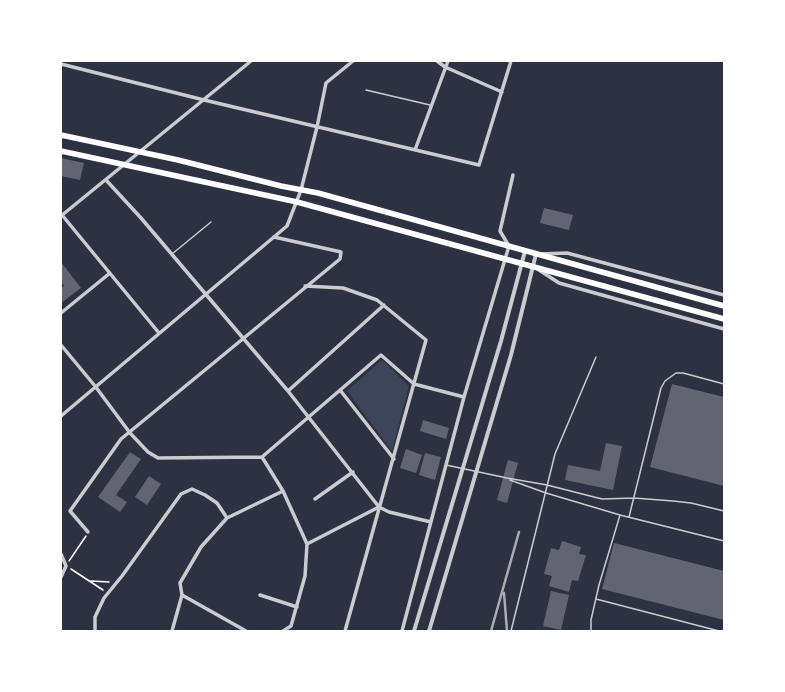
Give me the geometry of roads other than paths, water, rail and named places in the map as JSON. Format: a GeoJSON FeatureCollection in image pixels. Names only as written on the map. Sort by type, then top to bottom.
{"type":"FeatureCollection","features":[{"type":"Feature","properties":{"kind":"main road"},"geometry":{"type":"LineString","coordinates":[[61,135],[178,160],[301,190],[724,306]]}},
{"type":"Feature","properties":{"kind":"main road"},"geometry":{"type":"LineString","coordinates":[[61,151],[297,202],[506,258],[724,319]]}},
{"type":"Feature","properties":{"kind":"street"},"geometry":{"type":"LineString","coordinates":[[159,333],[62,215],[251,61]]}},
{"type":"Feature","properties":{"kind":"street"},"geometry":{"type":"LineString","coordinates":[[61,416],[287,226],[301,190],[318,127],[326,83],[353,61]]}},
{"type":"Feature","properties":{"kind":"street"},"geometry":{"type":"LineString","coordinates":[[437,61],[502,92]]}},
{"type":"Feature","properties":{"kind":"street"},"geometry":{"type":"LineString","coordinates":[[415,150],[448,61]]}},
{"type":"Feature","properties":{"kind":"street"},"geometry":{"type":"LineString","coordinates":[[61,64],[204,100],[479,165],[511,61]]}},
{"type":"Feature","properties":{"kind":"street"},"geometry":{"type":"LineString","coordinates":[[402,631],[464,397],[509,246],[500,231],[513,175]]}},
{"type":"Feature","properties":{"kind":"street"},"geometry":{"type":"LineString","coordinates":[[106,180],[172,254],[288,391],[379,506],[389,512],[431,522]]}},
{"type":"Feature","properties":{"kind":"street"},"geometry":{"type":"LineString","coordinates":[[88,532],[70,511],[121,439],[340,259],[341,252],[274,237]]}},
{"type":"Feature","properties":{"kind":"street"},"geometry":{"type":"LineString","coordinates":[[414,631],[501,342],[525,251]]}},
{"type":"Feature","properties":{"kind":"street"},"geometry":{"type":"LineString","coordinates":[[429,631],[511,355],[536,254],[568,253],[724,295]]}},
{"type":"Feature","properties":{"kind":"street"},"geometry":{"type":"LineString","coordinates":[[533,266],[559,283],[724,329]]}},
{"type":"Feature","properties":{"kind":"street"},"geometry":{"type":"LineString","coordinates":[[61,313],[110,273]]}},
{"type":"Feature","properties":{"kind":"street"},"geometry":{"type":"LineString","coordinates":[[306,286],[343,288],[377,300],[426,340],[345,631]]}},
{"type":"Feature","properties":{"kind":"street"},"geometry":{"type":"LineString","coordinates":[[288,391],[384,306]]}},
{"type":"Feature","properties":{"kind":"street"},"geometry":{"type":"LineString","coordinates":[[61,345],[130,432],[148,452],[158,458],[262,457],[310,418],[340,390],[382,355],[414,384],[464,397]]}},
{"type":"Feature","properties":{"kind":"street"},"geometry":{"type":"LineString","coordinates":[[340,390],[394,459]]}},
{"type":"Feature","properties":{"kind":"street"},"geometry":{"type":"LineString","coordinates":[[262,457],[283,491],[307,544],[306,576],[291,626],[282,631]]}},
{"type":"Feature","properties":{"kind":"street"},"geometry":{"type":"LineString","coordinates":[[315,499],[353,472]]}},
{"type":"Feature","properties":{"kind":"street"},"geometry":{"type":"LineString","coordinates":[[94,631],[98,610],[108,593],[117,583],[181,494],[192,489],[205,495],[216,503],[227,518]]}},
{"type":"Feature","properties":{"kind":"street"},"geometry":{"type":"LineString","coordinates":[[172,631],[182,595],[180,583],[201,547],[227,518],[283,491]]}},
{"type":"Feature","properties":{"kind":"street"},"geometry":{"type":"LineString","coordinates":[[307,544],[379,506]]}},
{"type":"Feature","properties":{"kind":"street"},"geometry":{"type":"LineString","coordinates":[[61,554],[66,566],[61,577]]}},
{"type":"Feature","properties":{"kind":"street"},"geometry":{"type":"LineString","coordinates":[[182,595],[246,631]]}},
{"type":"Feature","properties":{"kind":"street"},"geometry":{"type":"LineString","coordinates":[[260,595],[297,607]]}},
{"type":"Feature","properties":{"kind":"lane"},"geometry":{"type":"LineString","coordinates":[[366,90],[431,105]]}},
{"type":"Feature","properties":{"kind":"lane"},"geometry":{"type":"LineString","coordinates":[[172,254],[211,222]]}},
{"type":"Feature","properties":{"kind":"lane"},"geometry":{"type":"LineString","coordinates":[[510,631],[555,454],[596,357]]}},
{"type":"Feature","properties":{"kind":"lane"},"geometry":{"type":"LineString","coordinates":[[629,517],[661,388],[665,381],[676,373],[683,373],[724,384]]}},
{"type":"Feature","properties":{"kind":"lane"},"geometry":{"type":"LineString","coordinates":[[446,465],[547,485],[602,499],[634,498],[691,503],[724,511]]}},
{"type":"Feature","properties":{"kind":"lane"},"geometry":{"type":"LineString","coordinates":[[506,478],[546,493],[620,515],[724,541]]}},
{"type":"Feature","properties":{"kind":"lane"},"geometry":{"type":"LineString","coordinates":[[591,631],[591,620],[596,599],[620,515]]}},
{"type":"Feature","properties":{"kind":"lane"},"geometry":{"type":"LineString","coordinates":[[596,599],[720,631]]}},
{"type":"Feature","properties":{"kind":"railway"},"geometry":{"type":"LineString","coordinates":[[491,631],[519,532]]}},
{"type":"Feature","properties":{"kind":"railway"},"geometry":{"type":"LineString","coordinates":[[504,593],[507,631]]}}]}
